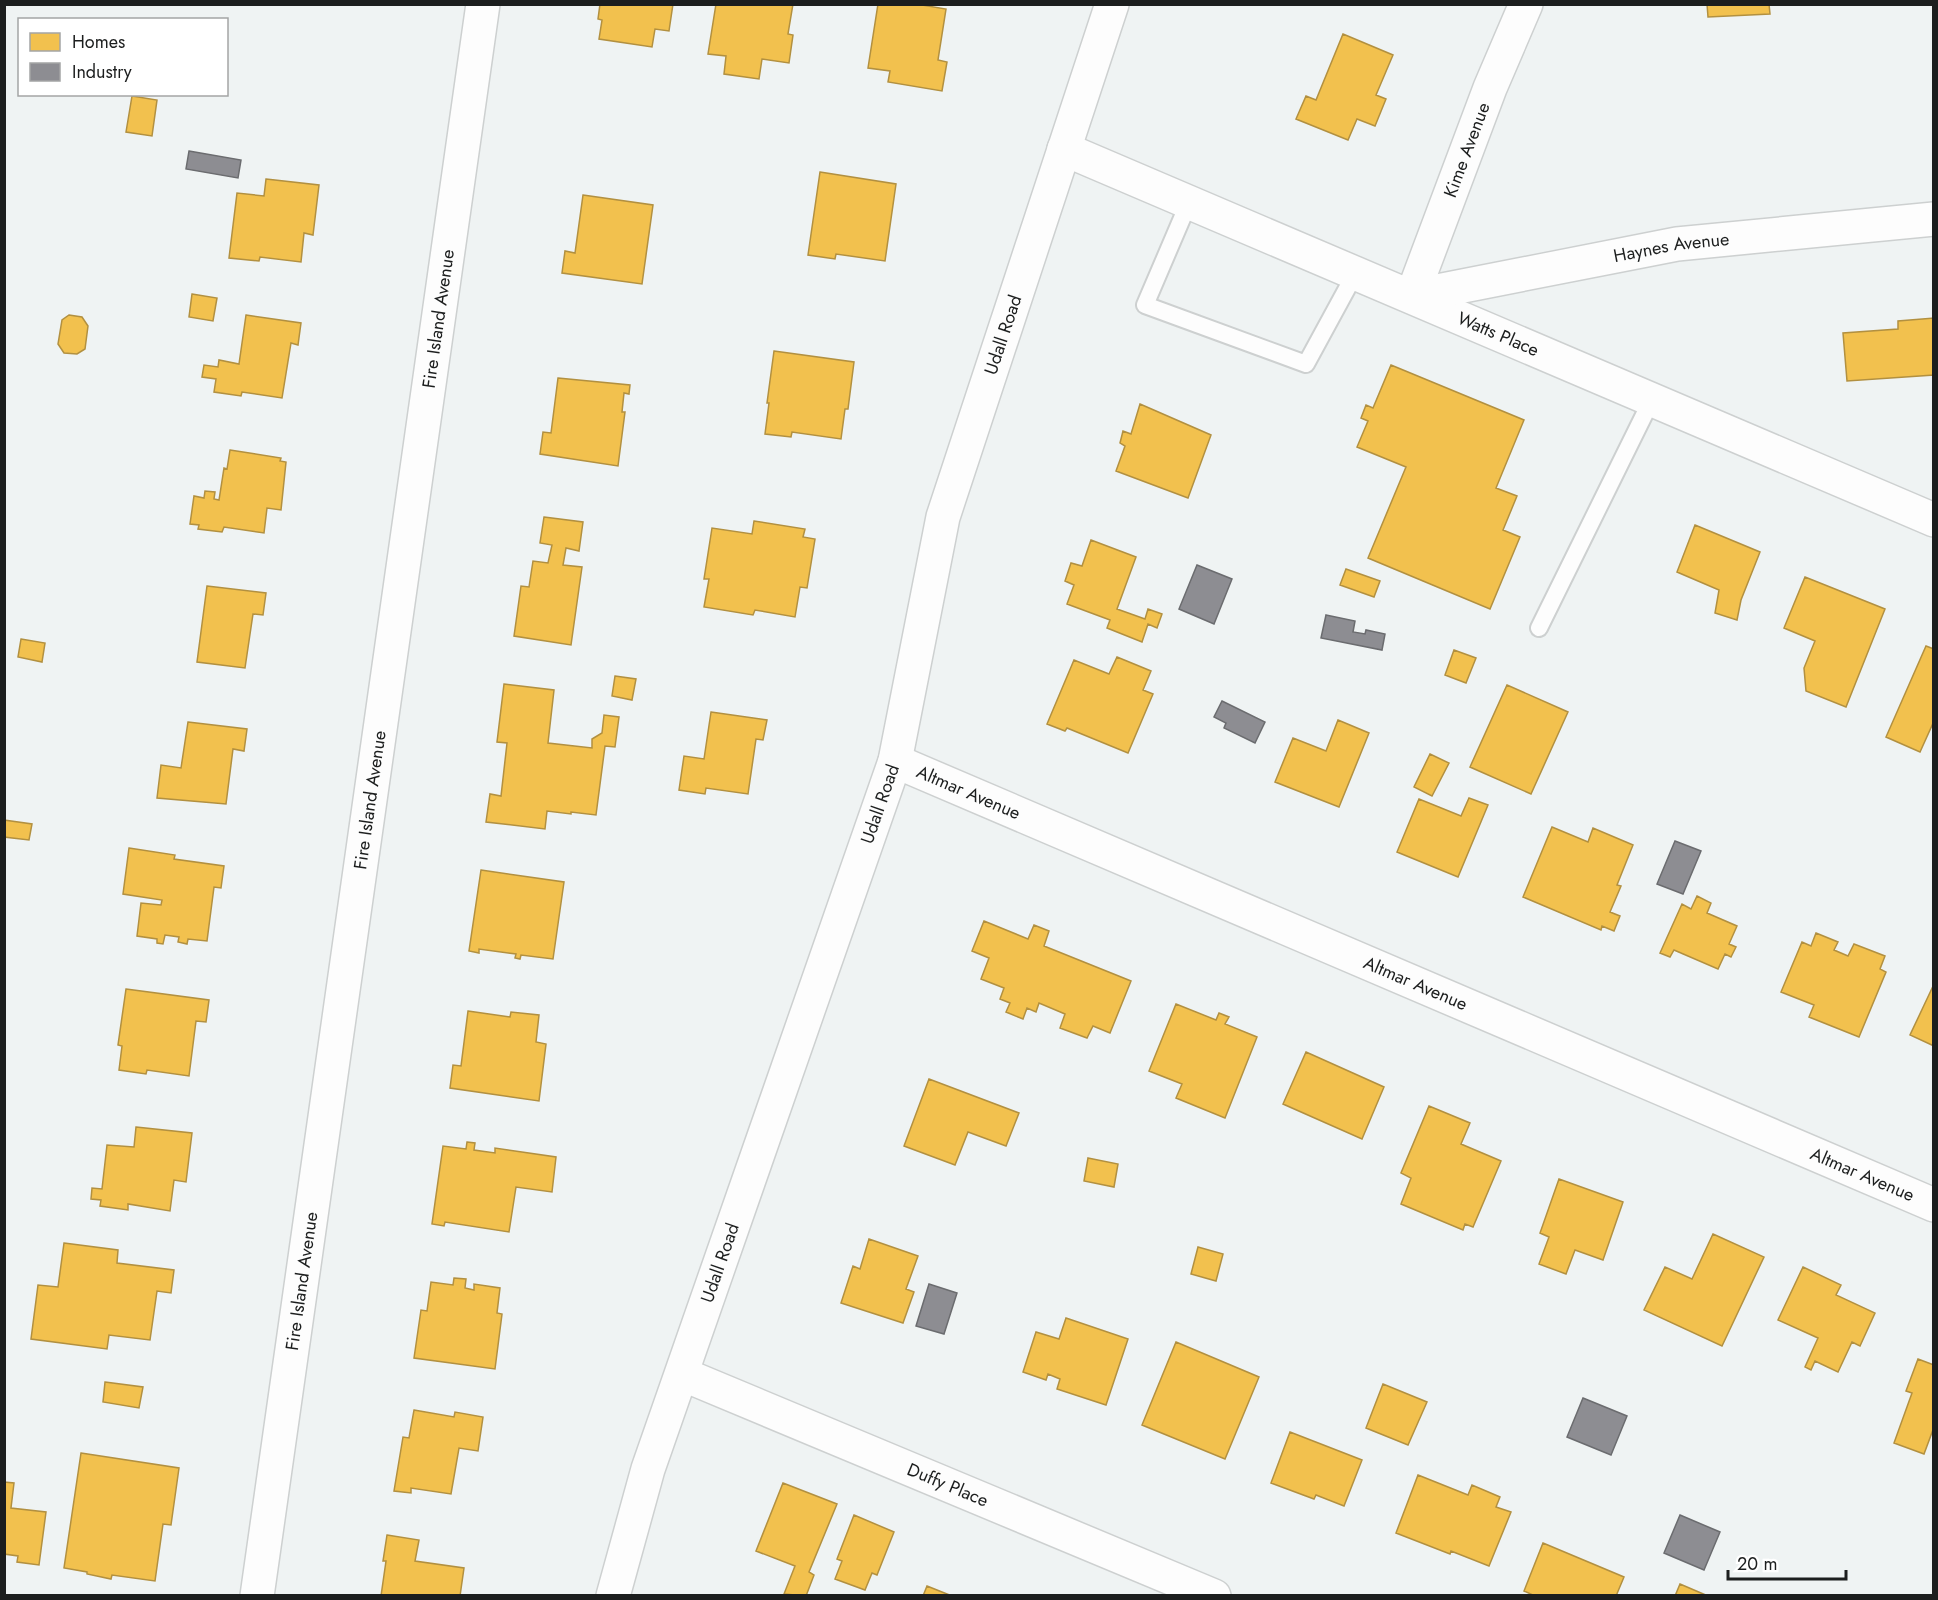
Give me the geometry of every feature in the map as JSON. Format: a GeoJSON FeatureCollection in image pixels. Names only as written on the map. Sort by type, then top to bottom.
{"type":"FeatureCollection","features":[{"type":"Feature","properties":{"kind":"street","name":"Fire Island Avenue"},"geometry":{"type":"LineString","coordinates":[[257,1596],[483,4]]}},
{"type":"Feature","properties":{"kind":"street","name":"Udall Road"},"geometry":{"type":"LineString","coordinates":[[613,1596],[648,1469],[895,761],[943,517],[1112,4]]}},
{"type":"Feature","properties":{"kind":"street","name":"Kime Avenue"},"geometry":{"type":"LineString","coordinates":[[1412,296],[1490,88],[1526,4]]}},
{"type":"Feature","properties":{"kind":"street","name":"Watts Place"},"geometry":{"type":"LineString","coordinates":[[1064,149],[1934,520]]}},
{"type":"Feature","properties":{"kind":"street","name":"Haynes Avenue"},"geometry":{"type":"LineString","coordinates":[[1412,296],[1677,243],[1934,219]]}},
{"type":"Feature","properties":{"kind":"street","name":"Altmar Avenue"},"geometry":{"type":"LineString","coordinates":[[895,761],[1934,1205]]}},
{"type":"Feature","properties":{"kind":"street","name":"Duffy Place"},"geometry":{"type":"LineString","coordinates":[[682,1374],[1214,1596]]}},
{"type":"Feature","properties":{"kind":"lane"},"geometry":{"type":"LineString","coordinates":[[1189,202],[1145,306],[1306,364],[1356,272]]}},
{"type":"Feature","properties":{"kind":"lane"},"geometry":{"type":"LineString","coordinates":[[1539,628],[1652,399]]}},
{"type":"Feature","properties":{"kind":"building: Homes"},"geometry":{"type":"Polygon","coordinates":[[[600,4],[673,4],[669,31],[655,29],[652,47],[599,39],[602,20],[598,19],[600,4]]]}},
{"type":"Feature","properties":{"kind":"building: Homes"},"geometry":{"type":"Polygon","coordinates":[[[716,4],[793,4],[788,34],[793,35],[789,63],[762,59],[759,79],[724,74],[726,56],[708,54],[716,4]]]}},
{"type":"Feature","properties":{"kind":"building: Homes"},"geometry":{"type":"Polygon","coordinates":[[[878,4],[916,4],[946,9],[938,60],[947,62],[942,91],[888,82],[890,71],[868,68],[878,4]]]}},
{"type":"Feature","properties":{"kind":"building: Homes"},"geometry":{"type":"Polygon","coordinates":[[[1707,4],[1769,4],[1770,14],[1708,17],[1707,4]]]}},
{"type":"Feature","properties":{"kind":"building: Homes"},"geometry":{"type":"Polygon","coordinates":[[[1343,34],[1393,55],[1376,95],[1386,99],[1375,126],[1357,119],[1348,140],[1296,119],[1306,96],[1316,100],[1343,34]]]}},
{"type":"Feature","properties":{"kind":"building: Homes"},"geometry":{"type":"Polygon","coordinates":[[[132,96],[157,100],[152,136],[126,132],[132,96]]]}},
{"type":"Feature","properties":{"kind":"building: Homes"},"geometry":{"type":"Polygon","coordinates":[[[820,172],[896,184],[885,261],[836,254],[835,259],[808,255],[820,172]]]}},
{"type":"Feature","properties":{"kind":"building: Homes"},"geometry":{"type":"Polygon","coordinates":[[[266,179],[319,185],[313,235],[304,233],[301,262],[260,257],[259,261],[229,258],[237,193],[264,196],[266,179]]]}},
{"type":"Feature","properties":{"kind":"building: Homes"},"geometry":{"type":"Polygon","coordinates":[[[583,195],[653,205],[642,284],[562,273],[565,251],[575,253],[583,195]]]}},
{"type":"Feature","properties":{"kind":"building: Homes"},"geometry":{"type":"Polygon","coordinates":[[[192,294],[217,298],[213,321],[189,317],[192,294]]]}},
{"type":"Feature","properties":{"kind":"building: Homes"},"geometry":{"type":"Polygon","coordinates":[[[69,315],[82,317],[88,326],[85,349],[77,354],[64,353],[58,344],[62,320],[69,315]]]}},
{"type":"Feature","properties":{"kind":"building: Homes"},"geometry":{"type":"Polygon","coordinates":[[[246,315],[301,323],[298,345],[291,343],[282,398],[242,392],[241,396],[214,392],[216,379],[202,377],[204,365],[218,367],[219,360],[239,364],[246,315]]]}},
{"type":"Feature","properties":{"kind":"building: Homes"},"geometry":{"type":"Polygon","coordinates":[[[1934,318],[1934,375],[1847,381],[1843,333],[1898,329],[1898,321],[1934,318]]]}},
{"type":"Feature","properties":{"kind":"building: Homes"},"geometry":{"type":"Polygon","coordinates":[[[774,351],[854,362],[848,409],[845,409],[841,439],[792,432],[791,437],[765,434],[774,351]]]}},
{"type":"Feature","properties":{"kind":"building: Homes"},"geometry":{"type":"Polygon","coordinates":[[[1391,365],[1524,420],[1496,488],[1517,496],[1503,530],[1520,537],[1490,609],[1368,558],[1406,467],[1357,447],[1368,421],[1361,418],[1366,405],[1373,408],[1391,365]]]}},
{"type":"Feature","properties":{"kind":"building: Homes"},"geometry":{"type":"Polygon","coordinates":[[[558,378],[630,385],[629,394],[624,393],[622,412],[625,412],[618,466],[540,454],[543,432],[551,433],[558,378]]]}},
{"type":"Feature","properties":{"kind":"building: Homes"},"geometry":{"type":"Polygon","coordinates":[[[1140,404],[1211,435],[1188,498],[1116,471],[1125,446],[1120,443],[1123,431],[1131,434],[1140,404]]]}},
{"type":"Feature","properties":{"kind":"building: Homes"},"geometry":{"type":"Polygon","coordinates":[[[230,450],[281,458],[280,461],[286,462],[281,510],[267,508],[264,533],[224,527],[222,532],[198,529],[199,525],[190,524],[194,496],[204,498],[205,491],[215,492],[214,499],[219,500],[224,468],[227,469],[230,450]]]}},
{"type":"Feature","properties":{"kind":"building: Homes"},"geometry":{"type":"Polygon","coordinates":[[[544,517],[583,522],[579,551],[566,548],[563,565],[582,567],[571,645],[514,636],[521,586],[529,587],[533,561],[548,563],[552,545],[540,543],[544,517]]]}},
{"type":"Feature","properties":{"kind":"building: Homes"},"geometry":{"type":"Polygon","coordinates":[[[754,521],[805,529],[803,537],[815,539],[807,588],[800,587],[795,617],[755,610],[753,615],[704,607],[709,579],[704,579],[712,528],[752,534],[754,521]]]}},
{"type":"Feature","properties":{"kind":"building: Homes"},"geometry":{"type":"Polygon","coordinates":[[[1695,525],[1760,552],[1741,600],[1737,620],[1715,613],[1719,590],[1677,572],[1695,525]]]}},
{"type":"Feature","properties":{"kind":"building: Homes"},"geometry":{"type":"Polygon","coordinates":[[[1091,540],[1136,557],[1117,609],[1145,619],[1148,609],[1162,614],[1157,628],[1148,624],[1142,642],[1107,628],[1110,620],[1067,604],[1074,585],[1065,581],[1071,563],[1082,566],[1091,540]]]}},
{"type":"Feature","properties":{"kind":"building: Homes"},"geometry":{"type":"Polygon","coordinates":[[[1346,569],[1380,581],[1374,597],[1340,585],[1346,569]]]}},
{"type":"Feature","properties":{"kind":"building: Homes"},"geometry":{"type":"Polygon","coordinates":[[[1805,577],[1885,609],[1846,707],[1806,691],[1804,668],[1815,641],[1784,628],[1805,577]]]}},
{"type":"Feature","properties":{"kind":"building: Homes"},"geometry":{"type":"Polygon","coordinates":[[[207,586],[266,593],[263,615],[253,614],[245,668],[197,662],[207,586]]]}},
{"type":"Feature","properties":{"kind":"building: Homes"},"geometry":{"type":"Polygon","coordinates":[[[21,639],[45,643],[42,662],[18,657],[21,639]]]}},
{"type":"Feature","properties":{"kind":"building: Homes"},"geometry":{"type":"Polygon","coordinates":[[[1926,646],[1934,649],[1934,721],[1920,752],[1886,737],[1926,646]]]}},
{"type":"Feature","properties":{"kind":"building: Homes"},"geometry":{"type":"Polygon","coordinates":[[[1454,650],[1476,658],[1466,683],[1445,675],[1454,650]]]}},
{"type":"Feature","properties":{"kind":"building: Homes"},"geometry":{"type":"Polygon","coordinates":[[[1117,657],[1151,671],[1143,690],[1153,694],[1128,753],[1067,728],[1065,731],[1047,724],[1074,660],[1109,674],[1117,657]]]}},
{"type":"Feature","properties":{"kind":"building: Homes"},"geometry":{"type":"Polygon","coordinates":[[[615,676],[636,679],[632,700],[612,696],[615,676]]]}},
{"type":"Feature","properties":{"kind":"building: Homes"},"geometry":{"type":"Polygon","coordinates":[[[504,684],[554,690],[548,743],[592,748],[592,739],[602,733],[604,715],[619,717],[615,747],[605,746],[596,815],[547,811],[545,829],[486,822],[490,794],[501,796],[507,743],[497,742],[504,684]]]}},
{"type":"Feature","properties":{"kind":"building: Homes"},"geometry":{"type":"Polygon","coordinates":[[[1507,685],[1568,712],[1531,794],[1470,767],[1507,685]]]}},
{"type":"Feature","properties":{"kind":"building: Homes"},"geometry":{"type":"Polygon","coordinates":[[[711,712],[767,720],[763,740],[756,739],[748,794],[706,788],[705,794],[679,790],[684,756],[704,759],[711,712]]]}},
{"type":"Feature","properties":{"kind":"building: Homes"},"geometry":{"type":"Polygon","coordinates":[[[1338,720],[1369,733],[1339,807],[1275,782],[1293,738],[1326,751],[1338,720]]]}},
{"type":"Feature","properties":{"kind":"building: Homes"},"geometry":{"type":"Polygon","coordinates":[[[188,722],[247,729],[244,751],[233,749],[226,804],[157,798],[161,765],[181,768],[188,722]]]}},
{"type":"Feature","properties":{"kind":"building: Homes"},"geometry":{"type":"Polygon","coordinates":[[[1430,754],[1449,763],[1432,796],[1414,787],[1430,754]]]}},
{"type":"Feature","properties":{"kind":"building: Homes"},"geometry":{"type":"Polygon","coordinates":[[[1469,798],[1488,805],[1458,877],[1397,852],[1419,799],[1461,816],[1469,798]]]}},
{"type":"Feature","properties":{"kind":"building: Homes"},"geometry":{"type":"Polygon","coordinates":[[[4,820],[32,824],[29,840],[4,837],[4,820]]]}},
{"type":"Feature","properties":{"kind":"building: Homes"},"geometry":{"type":"Polygon","coordinates":[[[1552,827],[1588,842],[1593,828],[1633,845],[1617,885],[1621,886],[1610,912],[1620,916],[1614,931],[1602,926],[1601,930],[1523,897],[1552,827]]]}},
{"type":"Feature","properties":{"kind":"building: Homes"},"geometry":{"type":"Polygon","coordinates":[[[129,848],[175,855],[174,859],[224,866],[221,888],[214,887],[207,941],[188,939],[187,944],[178,942],[179,937],[165,935],[163,944],[157,943],[157,939],[137,936],[141,903],[161,905],[162,900],[123,894],[129,848]]]}},
{"type":"Feature","properties":{"kind":"building: Homes"},"geometry":{"type":"Polygon","coordinates":[[[481,870],[564,882],[553,959],[521,955],[520,959],[515,958],[516,954],[479,949],[479,953],[469,951],[481,870]]]}},
{"type":"Feature","properties":{"kind":"building: Homes"},"geometry":{"type":"Polygon","coordinates":[[[1697,896],[1711,903],[1707,913],[1737,926],[1729,944],[1736,947],[1731,957],[1725,954],[1718,969],[1674,950],[1670,957],[1660,953],[1682,904],[1691,909],[1697,896]]]}},
{"type":"Feature","properties":{"kind":"building: Homes"},"geometry":{"type":"Polygon","coordinates":[[[984,921],[1028,939],[1034,925],[1049,931],[1044,946],[1131,981],[1110,1033],[1093,1026],[1087,1038],[1060,1028],[1065,1014],[1039,1003],[1036,1012],[1027,1008],[1023,1019],[1006,1012],[1010,1003],[1000,999],[1004,988],[981,979],[989,958],[972,951],[984,921]]]}},
{"type":"Feature","properties":{"kind":"building: Homes"},"geometry":{"type":"Polygon","coordinates":[[[1816,933],[1838,942],[1834,950],[1848,956],[1854,944],[1885,956],[1880,969],[1886,972],[1859,1037],[1809,1017],[1814,1005],[1781,992],[1802,942],[1811,946],[1816,933]]]}},
{"type":"Feature","properties":{"kind":"building: Homes"},"geometry":{"type":"Polygon","coordinates":[[[1934,984],[1934,1046],[1910,1035],[1934,984]]]}},
{"type":"Feature","properties":{"kind":"building: Homes"},"geometry":{"type":"Polygon","coordinates":[[[126,989],[209,1000],[206,1022],[196,1021],[189,1076],[147,1070],[146,1074],[119,1070],[122,1046],[118,1045],[126,989]]]}},
{"type":"Feature","properties":{"kind":"building: Homes"},"geometry":{"type":"Polygon","coordinates":[[[1176,1004],[1216,1020],[1219,1013],[1229,1017],[1225,1024],[1257,1037],[1225,1118],[1176,1098],[1182,1084],[1149,1071],[1176,1004]]]}},
{"type":"Feature","properties":{"kind":"building: Homes"},"geometry":{"type":"Polygon","coordinates":[[[468,1011],[510,1017],[511,1012],[539,1015],[536,1042],[546,1044],[539,1101],[450,1088],[453,1065],[461,1066],[468,1011]]]}},
{"type":"Feature","properties":{"kind":"building: Homes"},"geometry":{"type":"Polygon","coordinates":[[[1306,1052],[1384,1087],[1362,1139],[1283,1104],[1306,1052]]]}},
{"type":"Feature","properties":{"kind":"building: Homes"},"geometry":{"type":"Polygon","coordinates":[[[929,1079],[1019,1113],[1006,1146],[968,1132],[955,1165],[904,1146],[929,1079]]]}},
{"type":"Feature","properties":{"kind":"building: Homes"},"geometry":{"type":"Polygon","coordinates":[[[1429,1106],[1470,1123],[1461,1144],[1501,1161],[1473,1227],[1465,1224],[1463,1230],[1401,1204],[1411,1178],[1401,1173],[1429,1106]]]}},
{"type":"Feature","properties":{"kind":"building: Homes"},"geometry":{"type":"Polygon","coordinates":[[[136,1127],[192,1133],[186,1182],[174,1180],[170,1211],[128,1204],[128,1210],[100,1206],[101,1200],[91,1199],[92,1188],[102,1189],[107,1145],[134,1147],[136,1127]]]}},
{"type":"Feature","properties":{"kind":"building: Homes"},"geometry":{"type":"Polygon","coordinates":[[[467,1142],[475,1143],[474,1150],[495,1153],[495,1148],[556,1157],[552,1192],[516,1187],[509,1232],[445,1222],[444,1226],[432,1224],[443,1146],[466,1149],[467,1142]]]}},
{"type":"Feature","properties":{"kind":"building: Homes"},"geometry":{"type":"Polygon","coordinates":[[[1088,1158],[1118,1164],[1114,1187],[1084,1181],[1088,1158]]]}},
{"type":"Feature","properties":{"kind":"building: Homes"},"geometry":{"type":"Polygon","coordinates":[[[1559,1179],[1623,1202],[1603,1260],[1575,1250],[1566,1274],[1539,1264],[1549,1237],[1540,1233],[1559,1179]]]}},
{"type":"Feature","properties":{"kind":"building: Homes"},"geometry":{"type":"Polygon","coordinates":[[[1713,1234],[1764,1257],[1722,1346],[1644,1310],[1665,1267],[1692,1279],[1713,1234]]]}},
{"type":"Feature","properties":{"kind":"building: Homes"},"geometry":{"type":"Polygon","coordinates":[[[869,1239],[918,1256],[906,1289],[914,1292],[903,1323],[841,1303],[853,1266],[860,1269],[869,1239]]]}},
{"type":"Feature","properties":{"kind":"building: Homes"},"geometry":{"type":"Polygon","coordinates":[[[64,1243],[118,1250],[117,1263],[174,1270],[171,1293],[157,1291],[150,1340],[109,1335],[107,1349],[31,1339],[38,1285],[58,1287],[64,1243]]]}},
{"type":"Feature","properties":{"kind":"building: Homes"},"geometry":{"type":"Polygon","coordinates":[[[1198,1247],[1223,1254],[1216,1281],[1191,1274],[1198,1247]]]}},
{"type":"Feature","properties":{"kind":"building: Homes"},"geometry":{"type":"Polygon","coordinates":[[[1803,1267],[1841,1285],[1836,1295],[1875,1313],[1860,1346],[1852,1342],[1838,1372],[1815,1361],[1811,1370],[1805,1367],[1818,1338],[1778,1320],[1803,1267]]]}},
{"type":"Feature","properties":{"kind":"building: Homes"},"geometry":{"type":"Polygon","coordinates":[[[454,1278],[466,1279],[465,1288],[474,1290],[474,1284],[500,1288],[497,1313],[502,1314],[495,1369],[414,1358],[421,1310],[427,1311],[431,1282],[453,1285],[454,1278]]]}},
{"type":"Feature","properties":{"kind":"building: Homes"},"geometry":{"type":"Polygon","coordinates":[[[1066,1318],[1128,1339],[1106,1405],[1057,1389],[1060,1379],[1048,1374],[1046,1380],[1023,1372],[1036,1332],[1059,1339],[1066,1318]]]}},
{"type":"Feature","properties":{"kind":"building: Homes"},"geometry":{"type":"Polygon","coordinates":[[[1176,1342],[1259,1377],[1225,1459],[1142,1425],[1176,1342]]]}},
{"type":"Feature","properties":{"kind":"building: Homes"},"geometry":{"type":"Polygon","coordinates":[[[1918,1359],[1934,1365],[1934,1427],[1924,1454],[1894,1443],[1912,1393],[1906,1391],[1918,1359]]]}},
{"type":"Feature","properties":{"kind":"building: Homes"},"geometry":{"type":"Polygon","coordinates":[[[105,1382],[143,1387],[139,1408],[103,1402],[105,1382]]]}},
{"type":"Feature","properties":{"kind":"building: Homes"},"geometry":{"type":"Polygon","coordinates":[[[1383,1384],[1427,1402],[1408,1445],[1366,1428],[1383,1384]]]}},
{"type":"Feature","properties":{"kind":"building: Homes"},"geometry":{"type":"Polygon","coordinates":[[[414,1410],[454,1417],[455,1412],[483,1417],[478,1451],[459,1448],[451,1494],[411,1488],[411,1493],[394,1491],[403,1437],[409,1438],[414,1410]]]}},
{"type":"Feature","properties":{"kind":"building: Homes"},"geometry":{"type":"Polygon","coordinates":[[[1290,1432],[1362,1460],[1344,1506],[1316,1495],[1314,1499],[1271,1483],[1290,1432]]]}},
{"type":"Feature","properties":{"kind":"building: Homes"},"geometry":{"type":"Polygon","coordinates":[[[81,1453],[179,1468],[171,1525],[163,1524],[155,1581],[112,1575],[111,1579],[64,1568],[81,1453]]]}},
{"type":"Feature","properties":{"kind":"building: Homes"},"geometry":{"type":"Polygon","coordinates":[[[1418,1475],[1468,1495],[1472,1485],[1500,1497],[1496,1507],[1511,1512],[1489,1566],[1396,1533],[1418,1475]]]}},
{"type":"Feature","properties":{"kind":"building: Homes"},"geometry":{"type":"Polygon","coordinates":[[[4,1482],[14,1483],[11,1508],[46,1512],[39,1565],[17,1562],[18,1556],[4,1554],[4,1482]]]}},
{"type":"Feature","properties":{"kind":"building: Homes"},"geometry":{"type":"Polygon","coordinates":[[[783,1483],[837,1504],[809,1572],[814,1575],[806,1596],[784,1594],[795,1566],[756,1551],[783,1483]]]}},
{"type":"Feature","properties":{"kind":"building: Homes"},"geometry":{"type":"Polygon","coordinates":[[[854,1515],[894,1532],[877,1575],[872,1573],[865,1590],[835,1579],[842,1561],[837,1559],[854,1515]]]}},
{"type":"Feature","properties":{"kind":"building: Homes"},"geometry":{"type":"Polygon","coordinates":[[[387,1535],[419,1540],[415,1561],[464,1568],[460,1596],[381,1596],[387,1535]]]}},
{"type":"Feature","properties":{"kind":"building: Homes"},"geometry":{"type":"Polygon","coordinates":[[[1543,1543],[1624,1577],[1616,1596],[1535,1596],[1524,1591],[1543,1543]]]}},
{"type":"Feature","properties":{"kind":"building: Homes"},"geometry":{"type":"Polygon","coordinates":[[[1680,1584],[1708,1596],[1675,1596],[1680,1584]]]}},
{"type":"Feature","properties":{"kind":"building: Homes"},"geometry":{"type":"Polygon","coordinates":[[[927,1586],[952,1596],[923,1596],[927,1586]]]}},
{"type":"Feature","properties":{"kind":"building: Industry"},"geometry":{"type":"Polygon","coordinates":[[[189,151],[241,160],[238,178],[186,169],[189,151]]]}},
{"type":"Feature","properties":{"kind":"building: Industry"},"geometry":{"type":"Polygon","coordinates":[[[1197,565],[1232,579],[1214,624],[1179,609],[1197,565]]]}},
{"type":"Feature","properties":{"kind":"building: Industry"},"geometry":{"type":"Polygon","coordinates":[[[1326,615],[1355,621],[1353,632],[1365,634],[1366,630],[1385,634],[1382,650],[1321,638],[1326,615]]]}},
{"type":"Feature","properties":{"kind":"building: Industry"},"geometry":{"type":"Polygon","coordinates":[[[1222,701],[1265,722],[1255,743],[1224,728],[1226,723],[1214,717],[1222,701]]]}},
{"type":"Feature","properties":{"kind":"building: Industry"},"geometry":{"type":"Polygon","coordinates":[[[1675,841],[1701,851],[1683,894],[1657,884],[1675,841]]]}},
{"type":"Feature","properties":{"kind":"building: Industry"},"geometry":{"type":"Polygon","coordinates":[[[929,1284],[957,1293],[944,1334],[916,1326],[929,1284]]]}},
{"type":"Feature","properties":{"kind":"building: Industry"},"geometry":{"type":"Polygon","coordinates":[[[1583,1398],[1627,1416],[1611,1455],[1567,1437],[1583,1398]]]}},
{"type":"Feature","properties":{"kind":"building: Industry"},"geometry":{"type":"Polygon","coordinates":[[[1680,1515],[1720,1532],[1704,1570],[1664,1553],[1680,1515]]]}}]}
